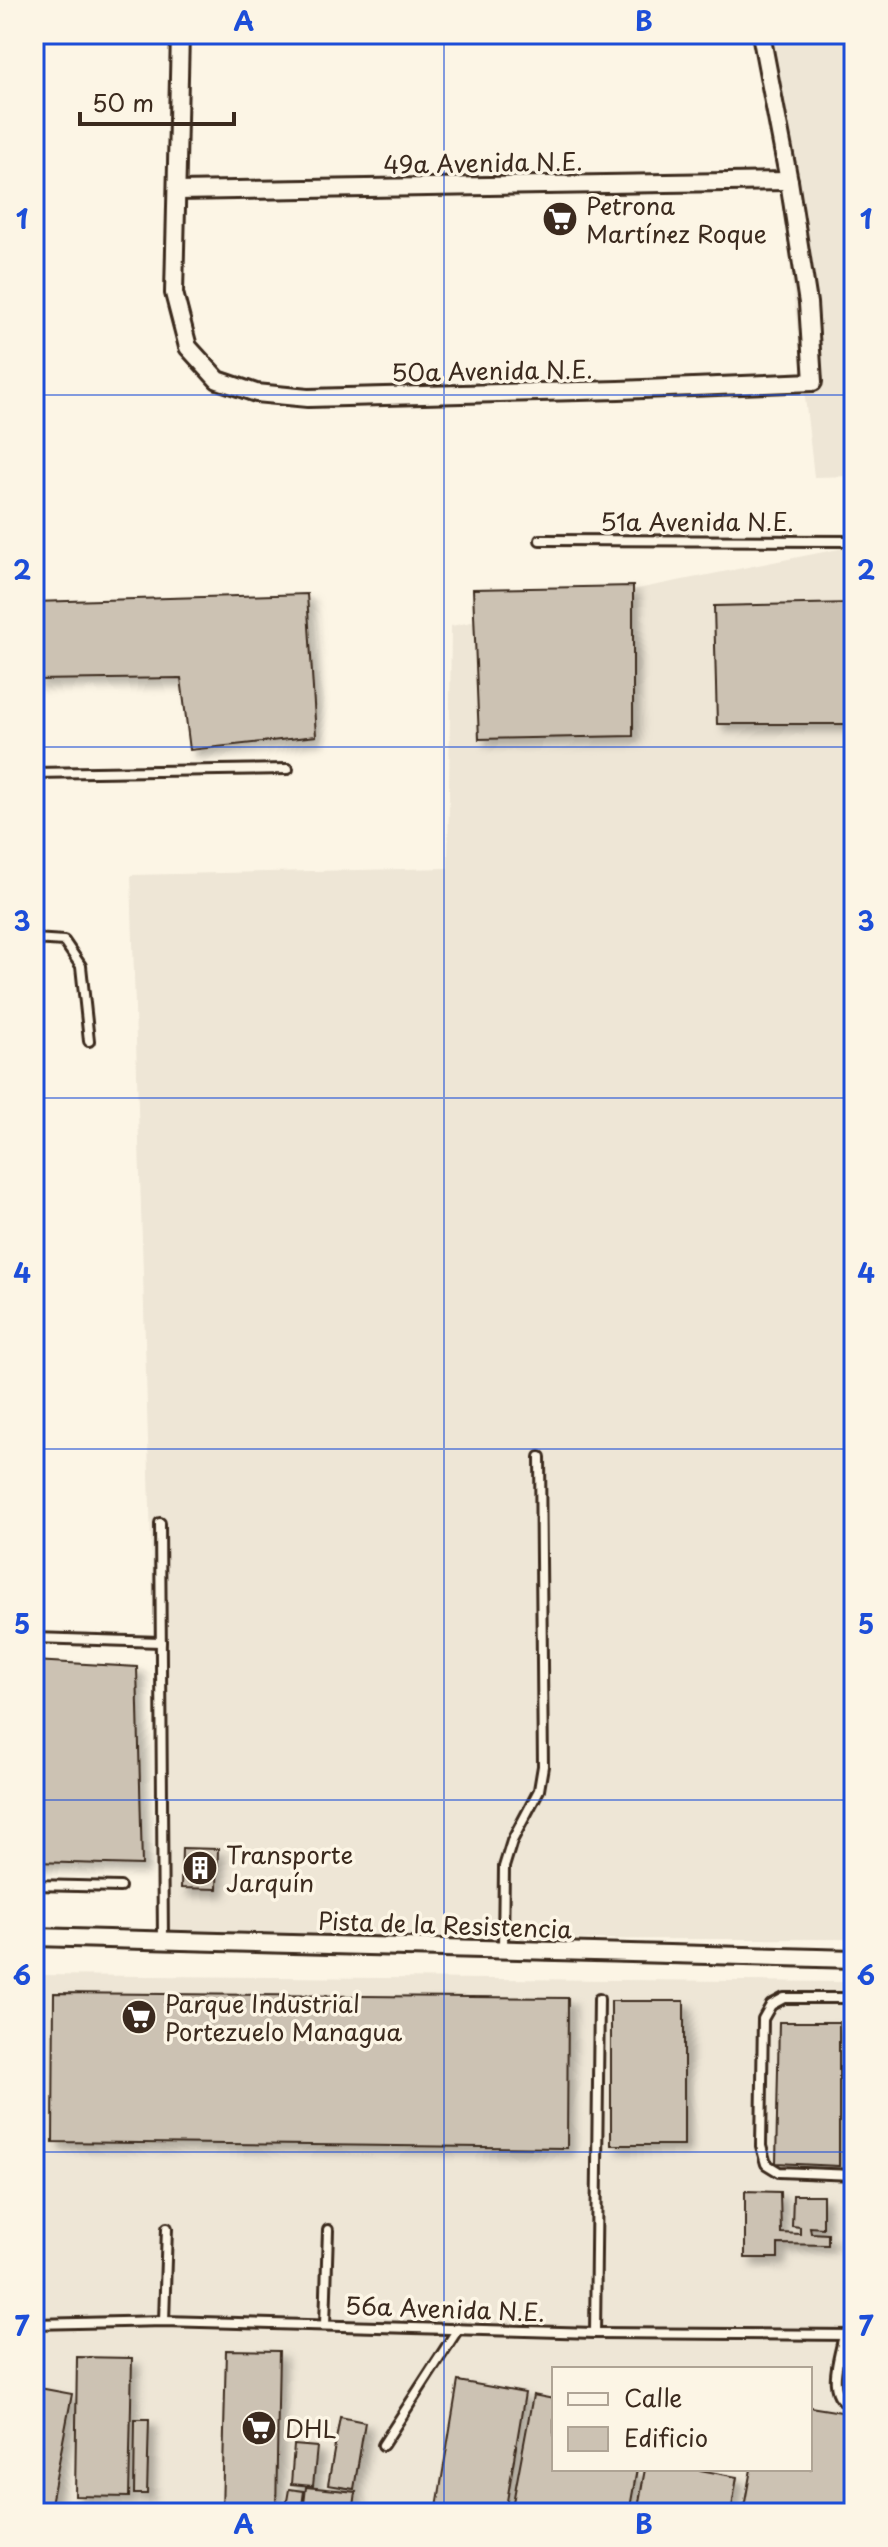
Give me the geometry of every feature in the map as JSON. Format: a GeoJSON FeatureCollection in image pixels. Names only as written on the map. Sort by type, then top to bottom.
{"type":"FeatureCollection","features":[{"type":"Feature","properties":{"kind":"street"},"geometry":{"type":"LineString","coordinates":[[178,191],[180,34]]}},
{"type":"Feature","properties":{"kind":"street"},"geometry":{"type":"LineString","coordinates":[[761,34],[789,181]]}},
{"type":"Feature","properties":{"kind":"street","name":"49a Avenida N.E."},"geometry":{"type":"LineString","coordinates":[[178,191],[789,181]]}},
{"type":"Feature","properties":{"kind":"street","name":"50a Avenida N.E."},"geometry":{"type":"LineString","coordinates":[[178,191],[174,293],[188,347],[218,380],[256,393],[308,398],[813,382],[808,303],[789,181]]}},
{"type":"Feature","properties":{"kind":"street","name":"Pista de la Resistencia"},"geometry":{"type":"LineString","coordinates":[[34,1937],[854,1959]]}},
{"type":"Feature","properties":{"kind":"lane","name":"51a Avenida N.E."},"geometry":{"type":"LineString","coordinates":[[540,540],[854,541]]}},
{"type":"Feature","properties":{"kind":"lane"},"geometry":{"type":"LineString","coordinates":[[34,773],[288,769]]}},
{"type":"Feature","properties":{"kind":"lane"},"geometry":{"type":"LineString","coordinates":[[34,939],[64,941],[81,966],[89,1041]]}},
{"type":"Feature","properties":{"kind":"lane"},"geometry":{"type":"LineString","coordinates":[[503,1950],[504,1867],[512,1841],[539,1790],[543,1766],[540,1457]]}},
{"type":"Feature","properties":{"kind":"lane"},"geometry":{"type":"LineString","coordinates":[[160,1523],[163,1940]]}},
{"type":"Feature","properties":{"kind":"lane"},"geometry":{"type":"LineString","coordinates":[[34,1638],[161,1642]]}},
{"type":"Feature","properties":{"kind":"lane"},"geometry":{"type":"LineString","coordinates":[[34,1885],[120,1887]]}},
{"type":"Feature","properties":{"kind":"lane"},"geometry":{"type":"LineString","coordinates":[[854,1998],[784,1998],[771,2005],[763,2019],[761,2146],[766,2164],[779,2172],[854,2175]]}},
{"type":"Feature","properties":{"kind":"lane"},"geometry":{"type":"LineString","coordinates":[[595,2333],[599,1999]]}},
{"type":"Feature","properties":{"kind":"lane"},"geometry":{"type":"LineString","coordinates":[[164,2321],[167,2228]]}},
{"type":"Feature","properties":{"kind":"lane"},"geometry":{"type":"LineString","coordinates":[[325,2325],[328,2230]]}},
{"type":"Feature","properties":{"kind":"lane","name":"56a Avenida N.E."},"geometry":{"type":"LineString","coordinates":[[34,2324],[164,2321],[595,2333],[849,2335]]}},
{"type":"Feature","properties":{"kind":"lane"},"geometry":{"type":"LineString","coordinates":[[383,2445],[458,2329]]}},
{"type":"Feature","properties":{"kind":"lane"},"geometry":{"type":"LineString","coordinates":[[849,2335],[836,2378],[837,2393],[848,2404],[854,2405]]}},
{"type":"Feature","properties":{"kind":"shaded area"},"geometry":{"type":"Polygon","coordinates":[[[764,34],[854,34],[854,476],[814,477],[764,34]]]}},
{"type":"Feature","properties":{"kind":"shaded area"},"geometry":{"type":"Polygon","coordinates":[[[854,546],[854,1939],[163,1940],[131,875],[448,868],[451,626],[854,546]]]}},
{"type":"Feature","properties":{"kind":"shaded area"},"geometry":{"type":"Polygon","coordinates":[[[34,1975],[854,1982],[854,2513],[34,2513],[34,1975]]]}},
{"type":"Feature","properties":{"kind":"building"},"geometry":{"type":"Polygon","coordinates":[[[633,586],[633,736],[479,739],[473,589],[633,586]]]}},
{"type":"Feature","properties":{"kind":"building"},"geometry":{"type":"Polygon","coordinates":[[[307,594],[316,736],[190,750],[181,678],[34,680],[34,602],[307,594]]]}},
{"type":"Feature","properties":{"kind":"building"},"geometry":{"type":"Polygon","coordinates":[[[854,603],[854,724],[717,724],[714,606],[854,603]]]}},
{"type":"Feature","properties":{"kind":"building"},"geometry":{"type":"Polygon","coordinates":[[[34,1661],[137,1667],[142,1865],[34,1862],[34,1661]]]}},
{"type":"Feature","properties":{"kind":"building","name":"Transporte Jarquín"},"geometry":{"type":"Polygon","coordinates":[[[182,1848],[218,1849],[217,1889],[181,1888],[182,1848]]]}},
{"type":"Feature","properties":{"kind":"building"},"geometry":{"type":"Polygon","coordinates":[[[54,1993],[568,1998],[567,2148],[53,2142],[54,1993]]]}},
{"type":"Feature","properties":{"kind":"building"},"geometry":{"type":"Polygon","coordinates":[[[611,2001],[684,2001],[684,2145],[611,2145],[611,2001]]]}},
{"type":"Feature","properties":{"kind":"building"},"geometry":{"type":"Polygon","coordinates":[[[779,2022],[839,2022],[839,2166],[776,2163],[779,2022]]]}},
{"type":"Feature","properties":{"kind":"building"},"geometry":{"type":"Polygon","coordinates":[[[745,2191],[780,2192],[781,2233],[800,2234],[800,2227],[792,2226],[793,2195],[823,2195],[823,2228],[810,2227],[811,2233],[828,2234],[828,2245],[778,2244],[778,2258],[745,2258],[745,2191]]]}},
{"type":"Feature","properties":{"kind":"building"},"geometry":{"type":"Polygon","coordinates":[[[226,2350],[279,2351],[276,2513],[222,2513],[226,2350]]]}},
{"type":"Feature","properties":{"kind":"building"},"geometry":{"type":"Polygon","coordinates":[[[77,2357],[132,2358],[129,2497],[75,2496],[77,2357]]]}},
{"type":"Feature","properties":{"kind":"building"},"geometry":{"type":"Polygon","coordinates":[[[458,2381],[525,2393],[505,2513],[436,2513],[458,2381]]]}},
{"type":"Feature","properties":{"kind":"building"},"geometry":{"type":"Polygon","coordinates":[[[34,2387],[72,2394],[50,2509],[34,2506],[34,2387]]]}},
{"type":"Feature","properties":{"kind":"building"},"geometry":{"type":"Polygon","coordinates":[[[533,2395],[552,2399],[552,2471],[637,2471],[629,2513],[511,2513],[533,2395]]]}},
{"type":"Feature","properties":{"kind":"building"},"geometry":{"type":"Polygon","coordinates":[[[812,2407],[854,2414],[854,2513],[743,2513],[751,2471],[812,2471],[812,2407]]]}},
{"type":"Feature","properties":{"kind":"building"},"geometry":{"type":"Polygon","coordinates":[[[340,2417],[365,2422],[354,2489],[328,2485],[340,2417]]]}},
{"type":"Feature","properties":{"kind":"building"},"geometry":{"type":"Polygon","coordinates":[[[135,2419],[149,2419],[147,2494],[134,2494],[135,2419]]]}},
{"type":"Feature","properties":{"kind":"building"},"geometry":{"type":"Polygon","coordinates":[[[294,2445],[317,2447],[313,2486],[291,2484],[294,2445]]]}},
{"type":"Feature","properties":{"kind":"building"},"geometry":{"type":"Polygon","coordinates":[[[645,2471],[706,2471],[737,2477],[731,2513],[637,2513],[645,2471]]]}},
{"type":"Feature","properties":{"kind":"building"},"geometry":{"type":"Polygon","coordinates":[[[306,2487],[356,2492],[353,2513],[303,2513],[306,2487]]]}},
{"type":"Feature","properties":{"kind":"building"},"geometry":{"type":"Polygon","coordinates":[[[289,2489],[304,2491],[301,2513],[285,2513],[289,2489]]]}},
{"type":"Feature","properties":{"kind":"place","name":"Petrona Martínez Roque"},"geometry":{"type":"Point","coordinates":[560,219]}},
{"type":"Feature","properties":{"kind":"place","name":"Transporte Jarquín"},"geometry":{"type":"Point","coordinates":[200,1868]}},
{"type":"Feature","properties":{"kind":"place","name":"Parque Industrial Portezuelo Managua"},"geometry":{"type":"Point","coordinates":[139,2017]}},
{"type":"Feature","properties":{"kind":"place","name":"DHL"},"geometry":{"type":"Point","coordinates":[259,2428]}}]}
